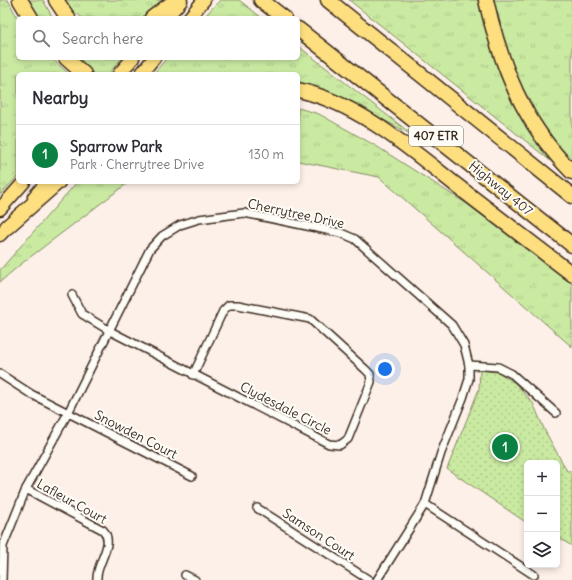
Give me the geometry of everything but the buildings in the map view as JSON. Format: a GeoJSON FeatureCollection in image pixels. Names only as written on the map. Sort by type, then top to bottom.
{"type":"FeatureCollection","features":[{"type":"Feature","properties":{"kind":"highway"},"geometry":{"type":"LineString","coordinates":[[20,0],[30,16]]}},
{"type":"Feature","properties":{"kind":"highway"},"geometry":{"type":"LineString","coordinates":[[56,0],[67,16]]}},
{"type":"Feature","properties":{"kind":"highway"},"geometry":{"type":"LineString","coordinates":[[155,16],[176,0]]}},
{"type":"Feature","properties":{"kind":"highway"},"geometry":{"type":"LineString","coordinates":[[261,0],[281,16]]}},
{"type":"Feature","properties":{"kind":"highway","name":"407 ETR"},"geometry":{"type":"LineString","coordinates":[[328,0],[572,196]]}},
{"type":"Feature","properties":{"kind":"highway"},"geometry":{"type":"LineString","coordinates":[[486,0],[496,40],[520,103],[540,134],[572,172]]}},
{"type":"Feature","properties":{"kind":"highway","name":"Highway 407"},"geometry":{"type":"LineString","coordinates":[[300,31],[572,245]]}},
{"type":"Feature","properties":{"kind":"highway"},"geometry":{"type":"LineString","coordinates":[[68,60],[82,72]]}},
{"type":"Feature","properties":{"kind":"highway"},"geometry":{"type":"LineString","coordinates":[[300,90],[310,93],[353,112],[399,140],[572,274]]}},
{"type":"Feature","properties":{"kind":"highway"},"geometry":{"type":"LineString","coordinates":[[4,231],[56,184]]}},
{"type":"Feature","properties":{"kind":"main road"},"geometry":{"type":"LineString","coordinates":[[168,16],[182,0]]}},
{"type":"Feature","properties":{"kind":"main road"},"geometry":{"type":"LineString","coordinates":[[191,16],[204,0]]}},
{"type":"Feature","properties":{"kind":"main road"},"geometry":{"type":"LineString","coordinates":[[121,72],[131,60]]}},
{"type":"Feature","properties":{"kind":"main road"},"geometry":{"type":"LineString","coordinates":[[142,72],[152,60]]}},
{"type":"Feature","properties":{"kind":"main road"},"geometry":{"type":"LineString","coordinates":[[0,208],[22,184]]}},
{"type":"Feature","properties":{"kind":"main road"},"geometry":{"type":"LineString","coordinates":[[4,231],[45,184]]}},
{"type":"Feature","properties":{"kind":"street","name":"Cherrytree Drive"},"geometry":{"type":"LineString","coordinates":[[2,580],[3,546],[26,489],[68,413],[150,249],[162,236],[180,224],[199,219],[244,213],[341,232],[355,239],[452,325],[464,345],[469,365],[468,379],[463,398],[441,453],[425,504],[377,580]]}},
{"type":"Feature","properties":{"kind":"street","name":"Clydesdale Circle"},"geometry":{"type":"LineString","coordinates":[[72,295],[82,314],[110,331],[193,375],[329,444],[340,445],[348,438],[371,382],[370,374],[310,319],[238,305],[229,305],[223,311],[193,375]]}},
{"type":"Feature","properties":{"kind":"street"},"geometry":{"type":"LineString","coordinates":[[469,365],[498,367],[512,374],[556,413]]}},
{"type":"Feature","properties":{"kind":"street","name":"Snowden Court"},"geometry":{"type":"LineString","coordinates":[[0,374],[31,394],[192,476]]}},
{"type":"Feature","properties":{"kind":"street","name":"Lafleur Court"},"geometry":{"type":"LineString","coordinates":[[26,489],[103,530],[107,535],[108,542],[96,574],[97,580]]}},
{"type":"Feature","properties":{"kind":"street"},"geometry":{"type":"LineString","coordinates":[[425,504],[534,575]]}},
{"type":"Feature","properties":{"kind":"street","name":"Samson Court"},"geometry":{"type":"LineString","coordinates":[[257,508],[369,580]]}},
{"type":"Feature","properties":{"kind":"street"},"geometry":{"type":"LineString","coordinates":[[185,575],[195,580]]}},
{"type":"Feature","properties":{"kind":"green space"},"geometry":{"type":"Polygon","coordinates":[[[0,0],[8,0],[16,16],[16,60],[53,60],[67,72],[16,72],[16,178],[0,195],[0,0]]]}},
{"type":"Feature","properties":{"kind":"green space"},"geometry":{"type":"Polygon","coordinates":[[[29,0],[43,0],[52,16],[39,16],[29,0]]]}},
{"type":"Feature","properties":{"kind":"green space"},"geometry":{"type":"Polygon","coordinates":[[[63,0],[162,0],[143,16],[80,16],[66,7],[63,0]]]}},
{"type":"Feature","properties":{"kind":"green space"},"geometry":{"type":"Polygon","coordinates":[[[220,0],[239,0],[259,16],[205,16],[220,0]]]}},
{"type":"Feature","properties":{"kind":"green space"},"geometry":{"type":"Polygon","coordinates":[[[349,0],[478,0],[492,49],[512,103],[552,162],[349,0]]]}},
{"type":"Feature","properties":{"kind":"green space"},"geometry":{"type":"Polygon","coordinates":[[[494,0],[572,0],[572,161],[537,119],[521,92],[504,46],[494,0]]]}},
{"type":"Feature","properties":{"kind":"green space"},"geometry":{"type":"Polygon","coordinates":[[[300,48],[414,136],[340,97],[300,86],[300,72],[155,72],[165,60],[300,60],[300,48]]]}},
{"type":"Feature","properties":{"kind":"green space"},"geometry":{"type":"Polygon","coordinates":[[[79,60],[120,60],[110,72],[92,72],[79,60]]]}},
{"type":"Feature","properties":{"kind":"green space"},"geometry":{"type":"Polygon","coordinates":[[[300,109],[319,114],[376,146],[467,204],[572,284],[572,347],[379,177],[300,161],[300,109]]]}},
{"type":"Feature","properties":{"kind":"green space"},"geometry":{"type":"Polygon","coordinates":[[[75,184],[126,184],[21,264],[0,282],[0,270],[75,184]]]}},
{"type":"Feature","properties":{"kind":"green space"},"geometry":{"type":"Polygon","coordinates":[[[480,370],[498,372],[515,383],[533,403],[545,431],[567,471],[572,471],[572,546],[560,539],[560,460],[524,460],[524,521],[447,469],[479,389],[480,370]]]}},
{"type":"Feature","properties":{"kind":"place","name":"Sparrow Park"},"geometry":{"type":"Point","coordinates":[505,447]}}]}
